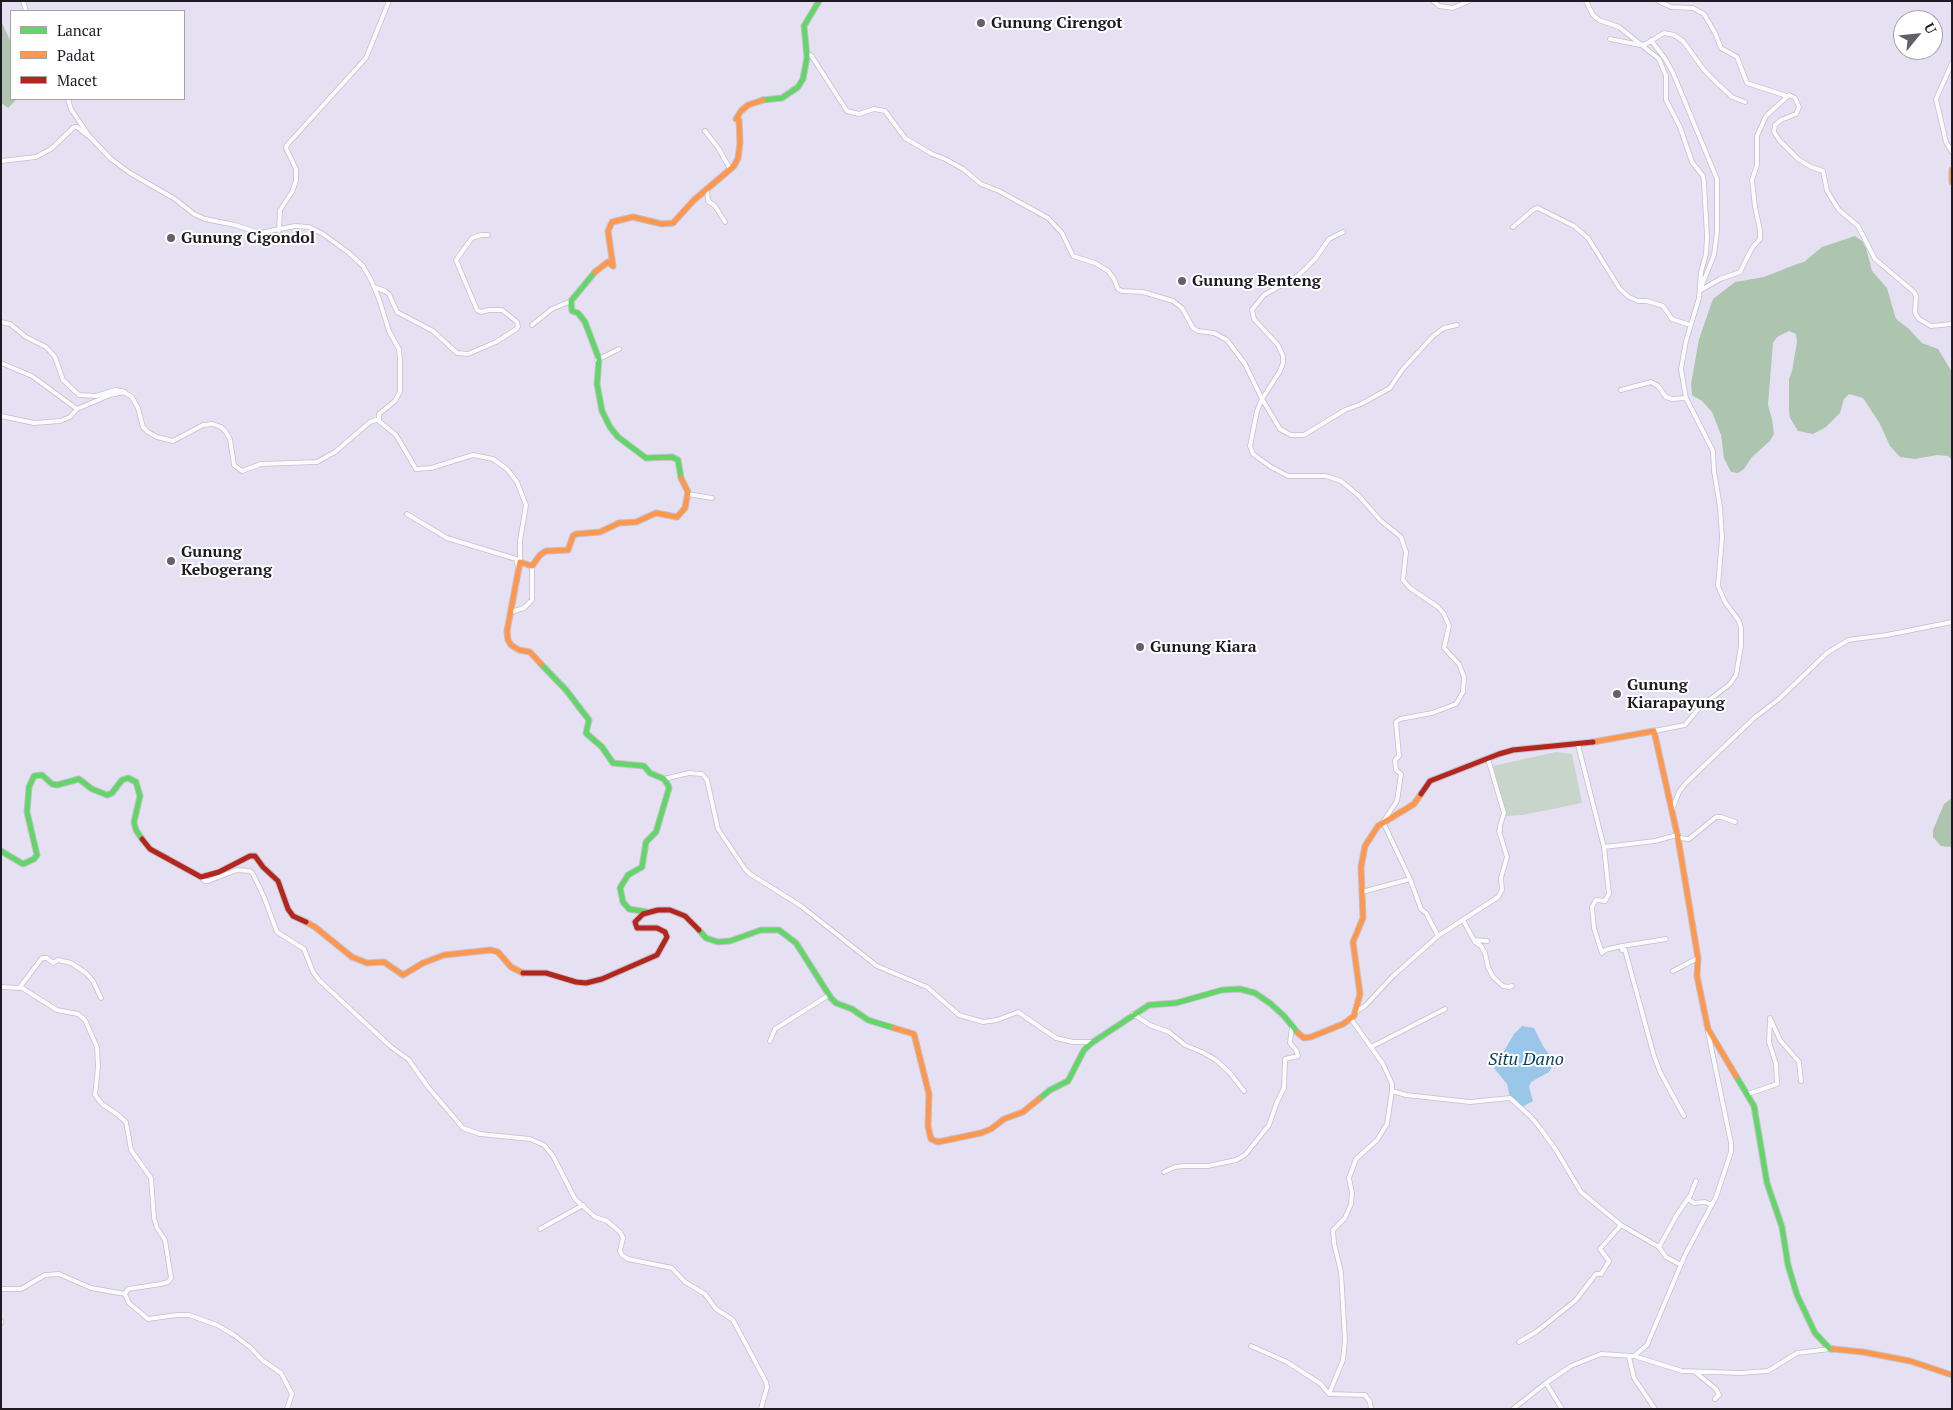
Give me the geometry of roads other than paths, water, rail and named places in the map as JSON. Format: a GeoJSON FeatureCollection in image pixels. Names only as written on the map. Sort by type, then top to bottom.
{"type":"FeatureCollection","features":[{"type":"Feature","properties":{"kind":"street"},"geometry":{"type":"LineString","coordinates":[[278,231],[280,210],[292,192],[296,181],[296,169],[286,146],[366,58],[389,1]]}},
{"type":"Feature","properties":{"kind":"street"},"geometry":{"type":"LineString","coordinates":[[532,325],[546,313],[571,301],[596,271],[608,262],[613,266],[608,230],[612,222],[633,217],[662,224],[673,223],[680,218],[691,203],[730,170],[739,155],[740,129],[739,120],[736,118],[744,108],[753,102],[778,99],[793,91],[805,75],[807,58],[804,26],[819,1]]}},
{"type":"Feature","properties":{"kind":"street"},"geometry":{"type":"LineString","coordinates":[[1433,1],[1439,6],[1453,8],[1469,1]]}},
{"type":"Feature","properties":{"kind":"street"},"geometry":{"type":"LineString","coordinates":[[1586,1],[1593,15],[1599,20],[1619,27],[1659,59],[1666,76],[1666,100],[1680,127],[1692,162],[1703,176],[1707,237],[1701,288]]}},
{"type":"Feature","properties":{"kind":"street"},"geometry":{"type":"LineString","coordinates":[[1658,1],[1671,7],[1693,8],[1704,14],[1716,33],[1721,48],[1737,57],[1747,83],[1795,98],[1799,107],[1796,114],[1781,120],[1775,125],[1774,132],[1780,141],[1798,159],[1811,167],[1823,171],[1827,191],[1839,210],[1858,226],[1875,260],[1914,292],[1917,316],[1931,326],[1952,324]]}},
{"type":"Feature","properties":{"kind":"street"},"geometry":{"type":"LineString","coordinates":[[1610,39],[1640,45],[1646,44],[1664,33],[1674,35],[1683,41],[1704,70],[1718,84],[1732,97],[1745,102]]}},
{"type":"Feature","properties":{"kind":"street"},"geometry":{"type":"LineString","coordinates":[[1383,822],[1414,804],[1430,781],[1513,750],[1578,745],[1685,725],[1700,707],[1730,684],[1736,675],[1741,646],[1741,628],[1739,621],[1725,602],[1718,586],[1722,538],[1713,451],[1686,398],[1680,365],[1701,288],[1714,255],[1717,232],[1717,180],[1673,73],[1651,40]]}},
{"type":"Feature","properties":{"kind":"street"},"geometry":{"type":"LineString","coordinates":[[807,58],[811,56],[846,111],[858,114],[874,109],[885,111],[905,138],[963,169],[981,184],[1048,218],[1062,233],[1073,256],[1095,263],[1108,271],[1118,289],[1122,291],[1143,292],[1174,301],[1182,308],[1197,331],[1214,333],[1227,340],[1245,364],[1262,399],[1280,429],[1291,435],[1304,435],[1345,410],[1361,404],[1391,387],[1402,370],[1433,336],[1444,328],[1457,325]]}},
{"type":"Feature","properties":{"kind":"street"},"geometry":{"type":"LineString","coordinates":[[1952,63],[1936,99],[1946,142],[1952,152]]}},
{"type":"Feature","properties":{"kind":"street"},"geometry":{"type":"LineString","coordinates":[[1701,288],[1740,272],[1752,248],[1760,239],[1752,180],[1757,165],[1757,136],[1766,116],[1787,96]]}},
{"type":"Feature","properties":{"kind":"street"},"geometry":{"type":"LineString","coordinates":[[68,100],[71,109],[97,145],[123,168],[200,217],[235,224],[260,233],[278,231],[295,226],[306,226],[323,234],[349,253],[362,266],[374,287],[389,331],[399,349],[399,395],[395,401],[379,414],[378,420]]}},
{"type":"Feature","properties":{"kind":"street"},"geometry":{"type":"LineString","coordinates":[[1,161],[36,157],[51,149],[74,127],[89,136]]}},
{"type":"Feature","properties":{"kind":"street"},"geometry":{"type":"LineString","coordinates":[[705,131],[720,148],[730,170]]}},
{"type":"Feature","properties":{"kind":"street"},"geometry":{"type":"LineString","coordinates":[[1952,170],[1952,182]]}},
{"type":"Feature","properties":{"kind":"street"},"geometry":{"type":"LineString","coordinates":[[707,189],[708,201],[715,206],[725,222]]}},
{"type":"Feature","properties":{"kind":"street"},"geometry":{"type":"LineString","coordinates":[[1514,227],[1534,209],[1538,208],[1574,226],[1588,238],[1620,289],[1629,297],[1638,301],[1647,300],[1664,306],[1672,319],[1690,325]]}},
{"type":"Feature","properties":{"kind":"street"},"geometry":{"type":"LineString","coordinates":[[1343,232],[1329,239],[1316,259],[1298,274],[1264,295],[1253,308],[1254,318],[1278,345],[1283,360],[1280,371],[1262,399],[1257,411],[1250,446],[1252,453],[1261,462],[1288,476],[1326,476],[1339,480],[1354,491],[1381,521],[1400,536],[1406,552],[1403,580],[1410,588],[1438,607],[1444,614],[1449,626],[1444,648],[1460,664],[1464,676],[1463,692],[1456,704],[1432,713],[1400,719],[1396,722],[1399,756],[1395,760],[1396,770],[1401,774],[1397,801],[1383,822],[1369,838],[1365,846],[1361,867],[1363,918],[1353,945],[1360,988],[1357,1012]]}},
{"type":"Feature","properties":{"kind":"street"},"geometry":{"type":"LineString","coordinates":[[374,287],[387,292],[397,312],[433,331],[457,353],[468,354],[496,342],[515,330],[518,326],[517,322],[502,310],[478,311],[474,307],[456,260],[472,238],[488,235]]}},
{"type":"Feature","properties":{"kind":"street"},"geometry":{"type":"LineString","coordinates":[[511,612],[524,608],[532,600],[532,566],[540,555],[546,551],[568,550],[573,536],[576,534],[600,532],[619,523],[640,521],[656,513],[678,517],[685,508],[688,494],[680,476],[679,461],[675,458],[646,458],[612,431],[600,406],[597,384],[597,360],[599,359],[585,322],[578,313],[572,311],[571,301]]}},
{"type":"Feature","properties":{"kind":"street"},"geometry":{"type":"LineString","coordinates":[[1,322],[10,324],[46,347],[55,357],[63,380],[78,395],[96,396],[115,390],[125,392],[135,399],[145,429],[160,438],[174,440],[205,424],[222,427],[230,439],[234,465],[243,471],[261,464],[317,462],[340,448],[370,422],[378,420]]}},
{"type":"Feature","properties":{"kind":"street"},"geometry":{"type":"LineString","coordinates":[[597,360],[619,349]]}},
{"type":"Feature","properties":{"kind":"street"},"geometry":{"type":"LineString","coordinates":[[1,363],[32,376],[77,409]]}},
{"type":"Feature","properties":{"kind":"street"},"geometry":{"type":"LineString","coordinates":[[1621,390],[1651,382],[1658,386],[1666,397],[1672,399],[1686,398]]}},
{"type":"Feature","properties":{"kind":"street"},"geometry":{"type":"LineString","coordinates":[[1,416],[34,423],[60,421],[70,417],[77,409],[110,395],[125,392]]}},
{"type":"Feature","properties":{"kind":"street"},"geometry":{"type":"LineString","coordinates":[[378,420],[396,435],[416,469],[431,468],[473,455],[493,459],[507,469],[517,482],[526,505],[520,541],[518,577],[507,631],[508,640],[511,646],[530,652],[566,690],[589,720],[586,733],[602,747],[613,764],[642,766],[650,773],[664,779],[689,773],[704,776],[707,780],[718,829],[750,874],[801,906],[874,964],[927,987],[959,1015],[983,1022],[998,1020],[1018,1012],[1056,1038],[1072,1042],[1093,1042]]}},
{"type":"Feature","properties":{"kind":"street"},"geometry":{"type":"LineString","coordinates":[[688,494],[712,498]]}},
{"type":"Feature","properties":{"kind":"street"},"geometry":{"type":"LineString","coordinates":[[407,514],[447,538],[516,559],[518,577]]}},
{"type":"Feature","properties":{"kind":"street"},"geometry":{"type":"LineString","coordinates":[[520,562],[532,566]]}},
{"type":"Feature","properties":{"kind":"street"},"geometry":{"type":"LineString","coordinates":[[1671,811],[1677,796],[1686,783],[1754,718],[1779,699],[1827,653],[1848,640],[1855,638],[1887,635],[1952,622]]}},
{"type":"Feature","properties":{"kind":"street"},"geometry":{"type":"LineString","coordinates":[[1632,1356],[1647,1345],[1681,1265],[1712,1205],[1724,1176],[1732,1147],[1697,976],[1698,958],[1677,837],[1654,731]]}},
{"type":"Feature","properties":{"kind":"street"},"geometry":{"type":"LineString","coordinates":[[1578,745],[1604,847],[1609,896],[1605,901],[1596,900],[1592,907],[1594,928],[1602,953],[1605,950],[1622,946],[1666,939]]}},
{"type":"Feature","properties":{"kind":"street"},"geometry":{"type":"LineString","coordinates":[[664,779],[669,788],[656,832],[646,842],[644,864],[626,877],[620,888],[623,902],[629,909],[648,912],[665,910],[678,913],[691,920],[706,938],[718,942],[730,941],[768,929],[782,931],[796,942],[836,1003],[850,1008],[865,1018],[914,1034],[929,1094],[929,1134],[931,1139],[938,1142],[991,1130],[1004,1119],[1021,1114],[1050,1090],[1068,1081],[1084,1050],[1093,1042],[1149,1005],[1176,1002],[1222,990],[1240,990],[1259,995],[1277,1009],[1300,1036],[1304,1038],[1311,1038],[1351,1019],[1393,976],[1438,936],[1498,896],[1502,890],[1501,878],[1507,857],[1499,831],[1504,813],[1488,759]]}},
{"type":"Feature","properties":{"kind":"street"},"geometry":{"type":"LineString","coordinates":[[1,851],[19,862],[27,863],[37,855],[28,825],[27,812],[29,787],[34,776],[42,775],[52,784],[57,785],[79,779],[92,789],[107,795],[112,793],[122,780],[128,778],[136,782],[140,800],[134,822],[139,836],[150,849],[206,881],[237,870],[253,874],[264,897],[276,932],[304,949],[313,972],[319,980],[390,1046],[410,1062],[463,1128],[480,1134],[530,1139],[544,1145],[553,1156],[575,1199],[595,1217],[607,1220],[620,1232],[623,1238],[620,1251],[623,1256],[672,1268],[685,1282],[706,1294],[716,1309],[733,1320],[766,1382],[767,1387],[761,1409]]}},
{"type":"Feature","properties":{"kind":"street"},"geometry":{"type":"LineString","coordinates":[[1604,847],[1677,837],[1689,839],[1716,817],[1728,818],[1735,822]]}},
{"type":"Feature","properties":{"kind":"street"},"geometry":{"type":"LineString","coordinates":[[1383,822],[1410,879],[1421,909],[1430,920],[1438,936]]}},
{"type":"Feature","properties":{"kind":"street"},"geometry":{"type":"LineString","coordinates":[[201,877],[218,872],[250,856],[255,856],[268,872],[276,877],[288,909],[294,916],[315,926],[352,957],[367,964],[384,962],[402,975],[444,956],[490,950],[498,952],[511,967],[520,973],[546,973],[576,982],[602,980],[657,955],[667,936],[666,932],[657,928],[637,928],[635,924],[639,916],[648,912]]}},
{"type":"Feature","properties":{"kind":"street"},"geometry":{"type":"LineString","coordinates":[[1362,892],[1410,879]]}},
{"type":"Feature","properties":{"kind":"street"},"geometry":{"type":"LineString","coordinates":[[1463,920],[1474,940],[1485,953],[1489,970],[1493,976],[1503,986],[1512,986]]}},
{"type":"Feature","properties":{"kind":"street"},"geometry":{"type":"LineString","coordinates":[[1474,940],[1487,941]]}},
{"type":"Feature","properties":{"kind":"street"},"geometry":{"type":"LineString","coordinates":[[1622,946],[1622,950],[1625,950],[1654,1056],[1661,1074],[1684,1116]]}},
{"type":"Feature","properties":{"kind":"street"},"geometry":{"type":"LineString","coordinates":[[20,987],[42,958],[47,958],[53,963],[58,960],[71,963],[86,973],[93,981],[101,998]]}},
{"type":"Feature","properties":{"kind":"street"},"geometry":{"type":"LineString","coordinates":[[1673,971],[1698,958]]}},
{"type":"Feature","properties":{"kind":"street"},"geometry":{"type":"LineString","coordinates":[[1,988],[20,987],[30,991],[57,1010],[78,1014],[85,1020],[97,1047],[98,1067],[94,1095],[102,1104],[126,1122],[131,1150],[152,1180],[154,1218],[156,1228],[165,1240],[171,1278],[168,1282],[161,1284],[130,1288],[126,1294]]}},
{"type":"Feature","properties":{"kind":"street"},"geometry":{"type":"LineString","coordinates":[[770,1041],[775,1029],[829,995]]}},
{"type":"Feature","properties":{"kind":"street"},"geometry":{"type":"LineString","coordinates":[[1371,1047],[1445,1009]]}},
{"type":"Feature","properties":{"kind":"street"},"geometry":{"type":"LineString","coordinates":[[1133,1014],[1150,1025],[1169,1032],[1185,1045],[1216,1060],[1244,1090]]}},
{"type":"Feature","properties":{"kind":"street"},"geometry":{"type":"LineString","coordinates":[[1748,1094],[1776,1084],[1776,1064],[1769,1044],[1770,1018],[1780,1040],[1799,1062],[1801,1081]]}},
{"type":"Feature","properties":{"kind":"street"},"geometry":{"type":"LineString","coordinates":[[1330,1394],[1343,1360],[1345,1340],[1341,1272],[1333,1230],[1344,1218],[1351,1204],[1352,1193],[1349,1178],[1356,1159],[1377,1140],[1387,1124],[1392,1091],[1389,1075],[1378,1055],[1351,1019]]}},
{"type":"Feature","properties":{"kind":"street"},"geometry":{"type":"LineString","coordinates":[[1164,1172],[1175,1167],[1208,1166],[1236,1160],[1245,1155],[1267,1128],[1284,1088],[1285,1060],[1298,1056],[1290,1043],[1292,1026]]}},
{"type":"Feature","properties":{"kind":"street"},"geometry":{"type":"LineString","coordinates":[[1708,1029],[1748,1094],[1756,1112],[1766,1176],[1782,1227],[1788,1265],[1797,1295],[1811,1327],[1819,1339],[1830,1349]]}},
{"type":"Feature","properties":{"kind":"street"},"geometry":{"type":"LineString","coordinates":[[1392,1091],[1406,1095],[1470,1102],[1510,1098],[1540,1128],[1556,1150],[1581,1192],[1621,1225],[1659,1247],[1666,1257],[1681,1265]]}},
{"type":"Feature","properties":{"kind":"street"},"geometry":{"type":"LineString","coordinates":[[1659,1247],[1688,1199],[1696,1180]]}},
{"type":"Feature","properties":{"kind":"street"},"geometry":{"type":"LineString","coordinates":[[1688,1199],[1694,1203],[1705,1202],[1712,1205]]}},
{"type":"Feature","properties":{"kind":"street"},"geometry":{"type":"LineString","coordinates":[[540,1228],[582,1205]]}},
{"type":"Feature","properties":{"kind":"street"},"geometry":{"type":"LineString","coordinates":[[1519,1342],[1536,1332],[1576,1301],[1596,1274],[1602,1274],[1609,1261],[1600,1249],[1621,1225]]}},
{"type":"Feature","properties":{"kind":"street"},"geometry":{"type":"LineString","coordinates":[[1,1289],[21,1289],[45,1275],[59,1274],[91,1288],[126,1294]]}},
{"type":"Feature","properties":{"kind":"street"},"geometry":{"type":"LineString","coordinates":[[126,1294],[131,1305],[148,1320],[188,1315],[217,1325],[234,1335],[251,1348],[262,1360],[281,1373],[292,1394],[287,1409]]}},
{"type":"Feature","properties":{"kind":"street"},"geometry":{"type":"LineString","coordinates":[[1251,1346],[1287,1362],[1321,1384],[1330,1394],[1365,1395],[1370,1402],[1371,1409]]}},
{"type":"Feature","properties":{"kind":"street"},"geometry":{"type":"LineString","coordinates":[[1514,1409],[1546,1382],[1571,1366],[1591,1356],[1607,1354],[1632,1356],[1682,1371],[1741,1373],[1768,1371],[1797,1353],[1830,1349],[1863,1352],[1910,1361],[1952,1375]]}},
{"type":"Feature","properties":{"kind":"street"},"geometry":{"type":"LineString","coordinates":[[1632,1356],[1634,1378],[1655,1409]]}},
{"type":"Feature","properties":{"kind":"street"},"geometry":{"type":"LineString","coordinates":[[1695,1372],[1720,1395],[1715,1399]]}},
{"type":"Feature","properties":{"kind":"street"},"geometry":{"type":"LineString","coordinates":[[1546,1382],[1562,1409]]}},
{"type":"Feature","properties":{"kind":"water","name":"Situ Dano"},"geometry":{"type":"Polygon","coordinates":[[[1522,1026],[1534,1028],[1551,1057],[1553,1065],[1549,1072],[1531,1082],[1529,1087],[1533,1101],[1522,1107],[1510,1097],[1507,1084],[1494,1068],[1514,1034],[1522,1026]]]}},
{"type":"Feature","properties":{"kind":"place","name":"Gunung Cirengot"},"geometry":{"type":"Point","coordinates":[981,23]}},
{"type":"Feature","properties":{"kind":"place","name":"Gunung Cigondol"},"geometry":{"type":"Point","coordinates":[171,238]}},
{"type":"Feature","properties":{"kind":"place","name":"Gunung Benteng"},"geometry":{"type":"Point","coordinates":[1182,281]}},
{"type":"Feature","properties":{"kind":"place","name":"Gunung Kebogerang"},"geometry":{"type":"Point","coordinates":[171,561]}},
{"type":"Feature","properties":{"kind":"place","name":"Gunung Kiara"},"geometry":{"type":"Point","coordinates":[1140,647]}},
{"type":"Feature","properties":{"kind":"place","name":"Gunung Kiarapayung"},"geometry":{"type":"Point","coordinates":[1617,694]}}]}
